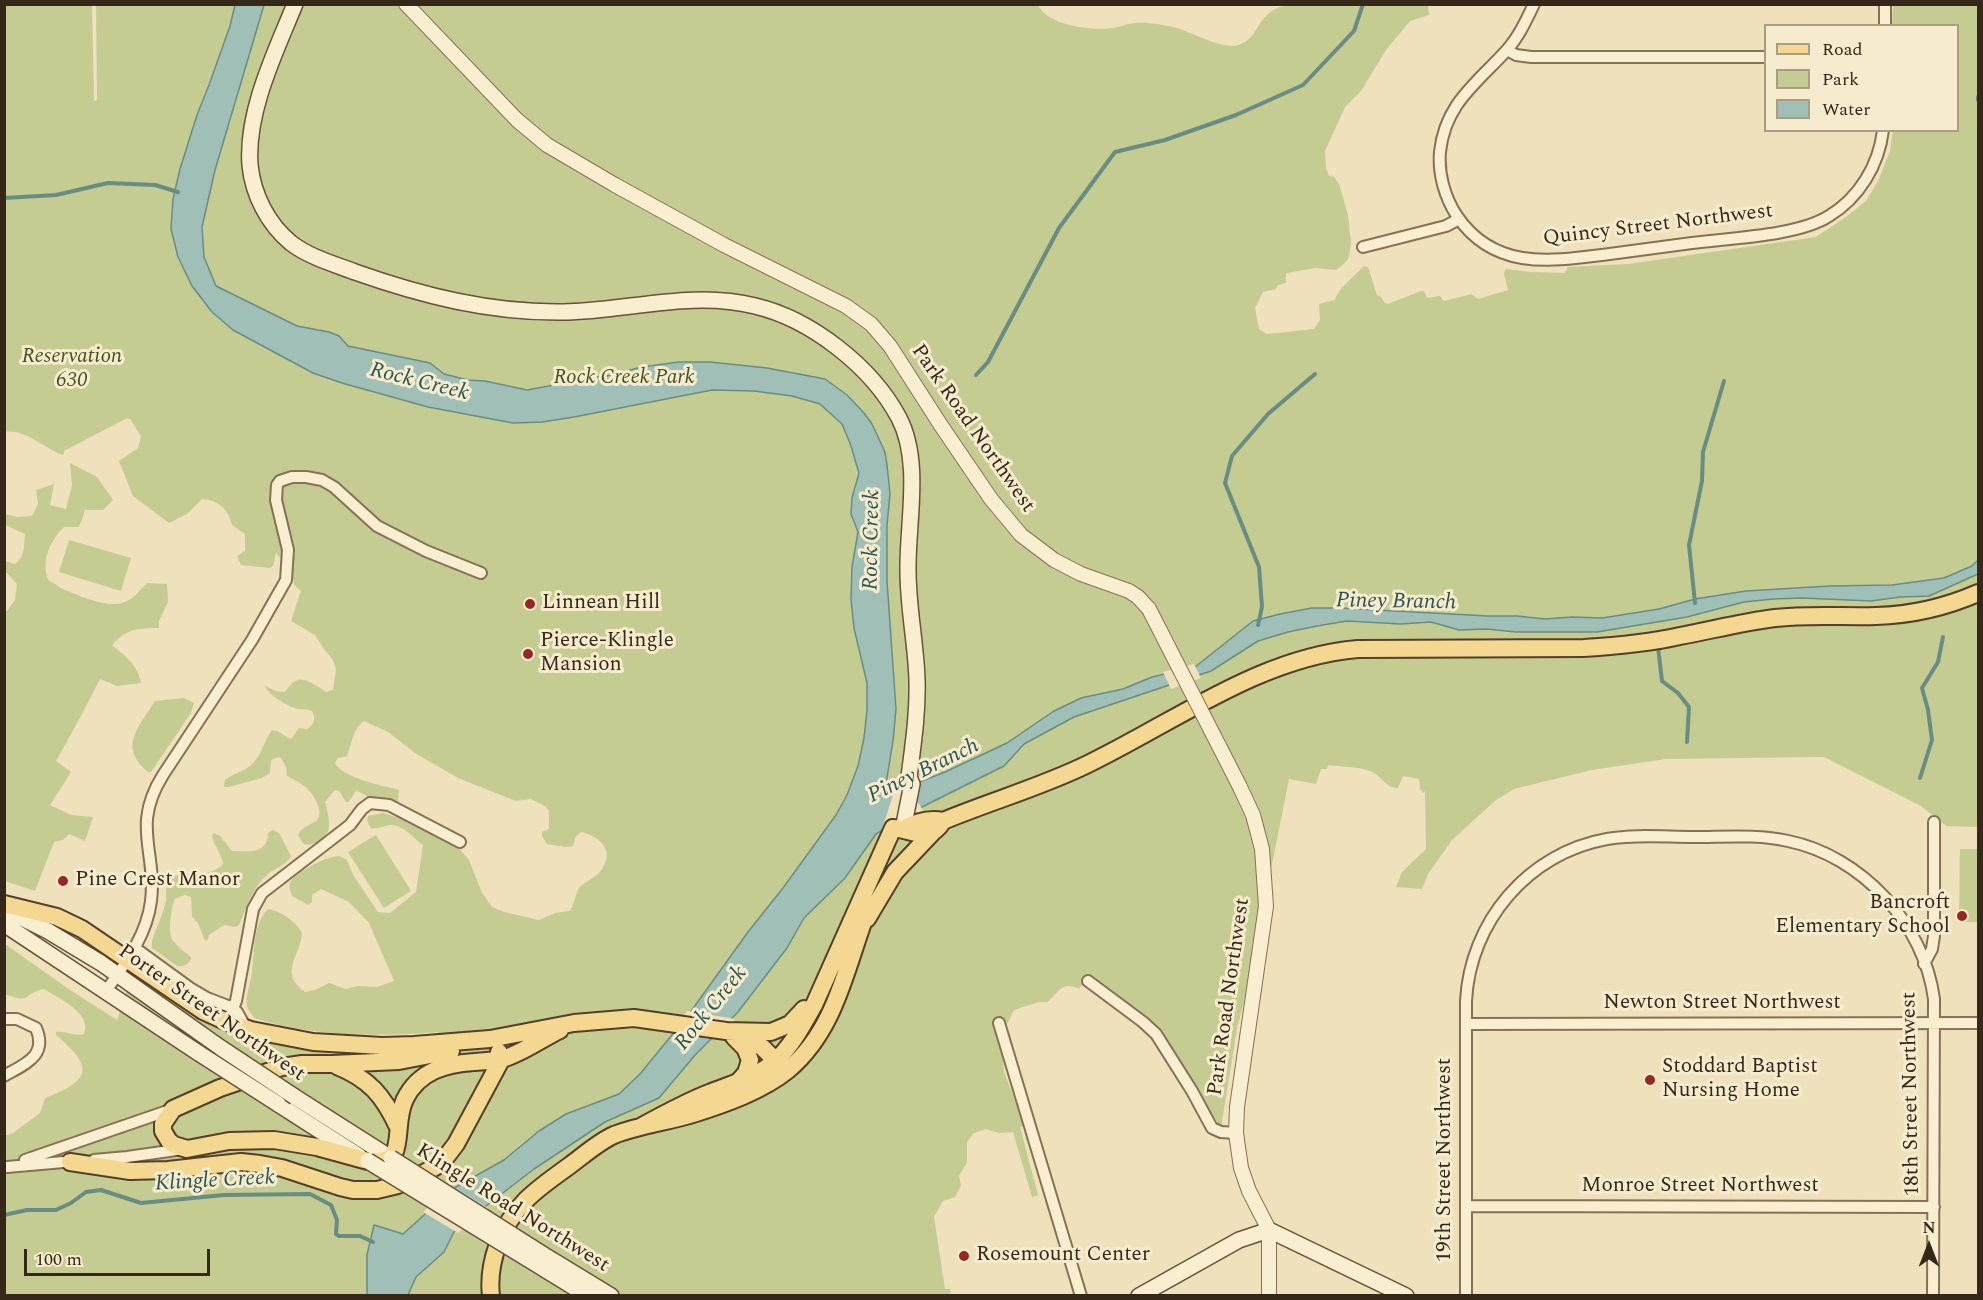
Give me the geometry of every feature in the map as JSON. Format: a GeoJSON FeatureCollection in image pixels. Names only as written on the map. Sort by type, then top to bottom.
{"type":"FeatureCollection","features":[{"type":"Feature","properties":{"kind":"main road"},"geometry":{"type":"LineString","coordinates":[[295,4],[263,87],[253,125],[250,156],[253,181],[261,205],[279,231],[297,247],[325,261],[401,287],[456,302],[501,309],[576,312],[705,299],[758,306],[799,322],[824,338],[857,366],[881,392],[902,425],[910,461],[908,573],[917,690],[909,777],[912,784],[841,988],[828,1018],[810,1047],[781,1066],[761,1071],[685,1103],[642,1126]]}},
{"type":"Feature","properties":{"kind":"main road"},"geometry":{"type":"LineString","coordinates":[[899,825],[921,835],[1074,771],[1257,676],[1289,662],[1322,653],[1365,648],[1606,646],[1663,639],[1777,618],[1912,613],[1955,602],[1978,593]]}},
{"type":"Feature","properties":{"kind":"main road"},"geometry":{"type":"LineString","coordinates":[[491,1296],[490,1277],[495,1255],[502,1234],[516,1211],[524,1202],[599,1144],[615,1135],[642,1126],[693,1114],[724,1103],[766,1084],[781,1066],[814,1005],[888,843],[899,825]]}},
{"type":"Feature","properties":{"kind":"main road"},"geometry":{"type":"LineString","coordinates":[[860,930],[896,872],[938,827]]}},
{"type":"Feature","properties":{"kind":"main road"},"geometry":{"type":"LineString","coordinates":[[4,904],[57,917],[131,954],[203,1011],[246,1028],[290,1038],[336,1044],[414,1045],[493,1038],[574,1023],[618,1018],[648,1019],[726,1031],[771,1032],[786,1027],[804,1008],[832,962]]}},
{"type":"Feature","properties":{"kind":"main road","name":"Porter Street Northwest"},"geometry":{"type":"LineString","coordinates":[[4,909],[58,937],[118,975],[221,1048],[391,1158]]}},
{"type":"Feature","properties":{"kind":"main road","name":"Porter Street Northwest"},"geometry":{"type":"LineString","coordinates":[[4,924],[358,1157]]}},
{"type":"Feature","properties":{"kind":"main road"},"geometry":{"type":"LineString","coordinates":[[493,1038],[453,1051],[399,1061],[302,1064],[282,1067],[220,1088],[173,1109],[164,1124],[163,1131],[174,1146],[187,1149],[229,1141],[274,1140],[380,1161],[391,1158],[396,1150],[398,1128],[405,1100],[423,1076],[452,1064],[501,1060],[521,1052],[574,1023]]}},
{"type":"Feature","properties":{"kind":"main road"},"geometry":{"type":"LineString","coordinates":[[726,1031],[751,1040],[781,1066]]}},
{"type":"Feature","properties":{"kind":"main road"},"geometry":{"type":"LineString","coordinates":[[726,1031],[740,1042],[750,1057],[746,1073],[737,1083]]}},
{"type":"Feature","properties":{"kind":"main road"},"geometry":{"type":"LineString","coordinates":[[70,1162],[130,1171],[168,1170],[216,1164],[261,1164],[282,1168],[353,1190],[377,1190],[398,1185],[435,1167],[446,1157],[466,1126],[501,1060],[493,1038]]}},
{"type":"Feature","properties":{"kind":"main road"},"geometry":{"type":"LineString","coordinates":[[332,1064],[360,1077],[376,1091],[389,1108],[398,1128]]}},
{"type":"Feature","properties":{"kind":"main road","name":"Klingle Road Northwest"},"geometry":{"type":"LineString","coordinates":[[358,1157],[549,1265],[611,1296]]}},
{"type":"Feature","properties":{"kind":"main road","name":"Klingle Road Northwest"},"geometry":{"type":"LineString","coordinates":[[391,1158],[549,1265],[588,1296]]}},
{"type":"Feature","properties":{"kind":"main road"},"geometry":{"type":"LineString","coordinates":[[1139,1296],[1239,1240],[1269,1230],[1406,1296]]}},
{"type":"Feature","properties":{"kind":"street","name":"Park Road Northwest"},"geometry":{"type":"LineString","coordinates":[[406,4],[512,115],[547,145],[724,245],[846,306],[871,324],[890,346],[992,499],[1021,535],[1041,552],[1061,564],[1129,591],[1149,609],[1240,787],[1252,815],[1262,849],[1266,906],[1237,1107],[1236,1134],[1242,1172],[1269,1230]]}},
{"type":"Feature","properties":{"kind":"street"},"geometry":{"type":"LineString","coordinates":[[1363,247],[1446,226],[1459,219],[1449,201],[1442,180],[1440,152],[1444,130],[1461,97],[1507,50],[1534,4]]}},
{"type":"Feature","properties":{"kind":"street"},"geometry":{"type":"LineString","coordinates":[[1885,4],[1885,24]]}},
{"type":"Feature","properties":{"kind":"street"},"geometry":{"type":"LineString","coordinates":[[1507,50],[1516,55],[1531,57],[1764,57]]}},
{"type":"Feature","properties":{"kind":"street","name":"Quincy Street Northwest"},"geometry":{"type":"LineString","coordinates":[[1459,219],[1475,236],[1499,251],[1521,259],[1545,261],[1801,228],[1829,216],[1855,194],[1875,163],[1883,132]]}},
{"type":"Feature","properties":{"kind":"street"},"geometry":{"type":"LineString","coordinates":[[106,991],[131,954],[144,927],[151,904],[152,885],[146,827],[148,808],[154,791],[252,640],[286,580],[288,550],[276,500],[277,485],[280,481],[292,477],[322,480],[334,487],[377,526],[426,551],[481,573]]}},
{"type":"Feature","properties":{"kind":"street","name":"Porter Street Northwest"},"geometry":{"type":"LineString","coordinates":[[232,1008],[238,993],[253,909],[262,893],[350,825],[362,808],[370,803],[389,805],[460,842]]}},
{"type":"Feature","properties":{"kind":"street","name":"18th Street Northwest"},"geometry":{"type":"LineString","coordinates":[[1933,1296],[1934,1023],[1933,991],[1924,964],[1932,949],[1934,936],[1934,822]]}},
{"type":"Feature","properties":{"kind":"street","name":"19th Street Northwest"},"geometry":{"type":"LineString","coordinates":[[1466,1296],[1466,991],[1473,957],[1488,925],[1507,896],[1521,881],[1554,858],[1582,846],[1608,839],[1629,837],[1765,838],[1790,841],[1821,850],[1850,866],[1879,890],[1907,929],[1924,964]]}},
{"type":"Feature","properties":{"kind":"street","name":"Porter Street Northwest"},"geometry":{"type":"LineString","coordinates":[[131,954],[207,998],[232,1008],[237,1012],[246,1028]]}},
{"type":"Feature","properties":{"kind":"street"},"geometry":{"type":"LineString","coordinates":[[1088,981],[1156,1034],[1212,1128],[1236,1134]]}},
{"type":"Feature","properties":{"kind":"street"},"geometry":{"type":"LineString","coordinates":[[4,1019],[24,1021],[36,1028],[40,1046],[30,1061],[4,1076]]}},
{"type":"Feature","properties":{"kind":"street"},"geometry":{"type":"LineString","coordinates":[[999,1023],[1081,1296]]}},
{"type":"Feature","properties":{"kind":"street","name":"Newton Street Northwest"},"geometry":{"type":"LineString","coordinates":[[1466,1024],[1978,1023]]}},
{"type":"Feature","properties":{"kind":"street"},"geometry":{"type":"LineString","coordinates":[[6,1167],[173,1109]]}},
{"type":"Feature","properties":{"kind":"street"},"geometry":{"type":"LineString","coordinates":[[6,1167],[127,1157],[187,1149]]}},
{"type":"Feature","properties":{"kind":"street","name":"Monroe Street Northwest"},"geometry":{"type":"LineString","coordinates":[[1466,1206],[1934,1208]]}},
{"type":"Feature","properties":{"kind":"street"},"geometry":{"type":"LineString","coordinates":[[1269,1230],[1269,1296]]}},
{"type":"Feature","properties":{"kind":"green space","name":"Rock Creek Park"},"geometry":{"type":"Polygon","coordinates":[[[1038,4],[1042,11],[1050,17],[1083,28],[1105,29],[1133,23],[1157,24],[1233,46],[1239,45],[1252,36],[1271,12],[1292,4],[1428,5],[1429,15],[1410,21],[1386,50],[1361,91],[1345,107],[1325,151],[1326,168],[1329,176],[1334,177],[1339,184],[1348,215],[1351,243],[1349,257],[1336,270],[1315,268],[1287,273],[1286,283],[1278,285],[1276,289],[1263,292],[1255,308],[1259,329],[1267,334],[1314,329],[1320,320],[1319,304],[1335,300],[1343,287],[1364,266],[1368,267],[1377,295],[1388,304],[1421,291],[1424,291],[1427,298],[1440,296],[1444,301],[1472,294],[1478,299],[1508,290],[1504,274],[1507,269],[1565,273],[1568,267],[1628,264],[1816,237],[1866,201],[1878,181],[1890,151],[1893,132],[1959,132],[1959,24],[1892,24],[1893,5],[1978,5],[1978,827],[1946,826],[1921,806],[1824,757],[1666,759],[1592,770],[1514,789],[1496,800],[1452,840],[1428,874],[1422,889],[1396,887],[1402,872],[1426,849],[1425,791],[1423,793],[1420,789],[1419,779],[1403,776],[1398,788],[1386,784],[1377,775],[1365,769],[1328,765],[1327,769],[1321,769],[1316,784],[1289,779],[1253,967],[1237,1028],[1221,1128],[1178,1065],[1141,1022],[1090,988],[1082,985],[1079,989],[1065,987],[1048,1002],[1039,1002],[1014,1010],[1001,1036],[1004,1072],[1025,1126],[1020,1127],[1038,1195],[1032,1197],[1013,1132],[999,1133],[986,1129],[974,1133],[967,1142],[967,1162],[959,1176],[961,1186],[955,1197],[943,1201],[934,1217],[945,1289],[950,1289],[951,1292],[948,1295],[5,1295],[4,1136],[13,1133],[40,1113],[45,1098],[72,1085],[79,1079],[82,1064],[56,1035],[56,1032],[81,1035],[84,1034],[85,1026],[84,1019],[73,1007],[44,989],[24,998],[5,994],[5,944],[117,1020],[132,975],[173,999],[253,1038],[288,1046],[340,1051],[404,1052],[439,1032],[369,1035],[322,1032],[254,1018],[247,1007],[255,939],[259,923],[268,909],[288,918],[302,933],[292,971],[297,985],[305,992],[329,983],[346,989],[358,986],[377,987],[394,981],[369,923],[349,902],[321,889],[312,895],[312,902],[308,905],[292,896],[290,885],[295,877],[320,861],[339,856],[347,860],[353,875],[378,912],[390,913],[416,892],[423,845],[408,832],[395,825],[371,828],[367,821],[368,816],[383,813],[400,818],[457,846],[469,860],[482,893],[492,907],[539,920],[555,913],[570,911],[579,888],[599,873],[604,866],[607,853],[601,842],[581,832],[576,836],[573,846],[547,844],[542,836],[542,832],[549,829],[549,811],[545,806],[531,799],[516,801],[458,778],[415,753],[388,732],[364,721],[355,732],[347,756],[338,758],[335,763],[340,769],[355,777],[399,790],[398,802],[371,798],[357,791],[349,802],[346,802],[339,791],[335,790],[325,802],[329,820],[328,831],[313,844],[303,843],[298,835],[317,820],[319,807],[307,789],[287,776],[286,767],[281,758],[271,760],[270,773],[262,778],[224,787],[225,780],[250,766],[256,759],[272,730],[291,739],[299,728],[307,729],[314,722],[313,712],[284,703],[274,697],[265,686],[284,692],[293,683],[302,680],[326,692],[333,690],[336,670],[333,660],[315,635],[291,621],[301,591],[294,585],[293,574],[276,553],[273,566],[270,568],[241,565],[237,556],[245,551],[245,534],[232,525],[228,514],[218,503],[202,499],[187,514],[169,523],[133,496],[119,461],[138,448],[141,436],[130,419],[127,418],[64,451],[63,455],[20,433],[5,432],[5,5],[92,5],[94,101],[97,100],[96,5],[1038,4]]]}},
{"type":"Feature","properties":{"kind":"green space"},"geometry":{"type":"Polygon","coordinates":[[[70,463],[97,477],[113,500],[103,510],[85,510],[79,527],[64,527],[54,538],[46,559],[46,574],[49,581],[63,589],[106,604],[122,603],[132,598],[147,583],[167,584],[168,602],[159,621],[159,628],[133,630],[112,645],[134,666],[141,683],[117,686],[100,679],[56,761],[71,772],[50,805],[71,815],[93,817],[85,841],[69,834],[63,840],[54,842],[35,891],[5,881],[4,611],[7,611],[15,600],[17,584],[5,571],[5,561],[15,564],[21,558],[25,534],[5,525],[5,514],[17,517],[32,516],[38,504],[36,490],[54,484],[50,505],[66,509],[72,485],[70,463]]]}},
{"type":"Feature","properties":{"kind":"green space"},"geometry":{"type":"Polygon","coordinates":[[[69,540],[131,558],[121,591],[59,572],[69,540]]]}},
{"type":"Feature","properties":{"kind":"green space"},"geometry":{"type":"Polygon","coordinates":[[[184,698],[194,703],[191,713],[151,772],[148,772],[134,754],[134,737],[137,729],[155,701],[184,698]]]}},
{"type":"Feature","properties":{"kind":"green space"},"geometry":{"type":"Polygon","coordinates":[[[273,830],[279,833],[291,856],[258,885],[239,925],[235,927],[224,925],[209,935],[207,941],[192,916],[191,897],[185,895],[175,899],[170,930],[174,942],[191,959],[185,965],[177,966],[152,948],[152,941],[166,901],[168,881],[174,876],[210,872],[223,864],[213,839],[214,833],[220,836],[232,851],[251,851],[261,848],[267,840],[268,833],[273,830]]]}},
{"type":"Feature","properties":{"kind":"green space"},"geometry":{"type":"Polygon","coordinates":[[[376,835],[411,891],[384,908],[348,852],[376,835]]]}},
{"type":"Feature","properties":{"kind":"green space"},"geometry":{"type":"Polygon","coordinates":[[[1960,849],[1978,849],[1978,922],[1959,922],[1960,849]]]}},
{"type":"Feature","properties":{"kind":"water","name":"Rock Creek"},"geometry":{"type":"Polygon","coordinates":[[[235,5],[264,5],[215,170],[202,227],[204,257],[216,286],[297,326],[339,336],[348,346],[430,363],[444,374],[468,380],[485,381],[527,390],[570,380],[613,375],[641,367],[679,362],[710,362],[767,368],[825,379],[847,395],[864,413],[872,424],[885,452],[890,494],[887,525],[887,581],[896,709],[884,796],[945,772],[1007,743],[1054,711],[1081,698],[1123,689],[1152,677],[1195,667],[1253,621],[1280,614],[1312,608],[1339,608],[1545,619],[1602,618],[1746,591],[1892,585],[1944,578],[1972,566],[1978,560],[1978,574],[1929,596],[1871,601],[1802,598],[1744,602],[1687,617],[1597,632],[1459,630],[1431,622],[1401,624],[1347,621],[1288,632],[1258,641],[1211,671],[1074,717],[1024,744],[1004,766],[920,808],[876,834],[845,878],[804,918],[787,948],[738,1012],[696,1054],[659,1098],[605,1122],[534,1169],[486,1206],[454,1232],[444,1252],[416,1277],[408,1295],[367,1295],[367,1255],[374,1225],[403,1234],[454,1188],[504,1160],[539,1131],[566,1114],[619,1094],[640,1074],[689,1014],[836,815],[847,795],[858,766],[867,710],[867,683],[854,628],[851,600],[852,567],[858,532],[851,514],[852,498],[859,473],[842,424],[820,404],[792,396],[754,391],[712,390],[574,417],[542,422],[513,423],[428,407],[342,383],[313,373],[233,330],[212,312],[192,286],[178,257],[171,229],[173,199],[180,169],[230,26],[235,5]]]}},
{"type":"Feature","properties":{"kind":"pier"},"geometry":{"type":"Polygon","coordinates":[[[1194,664],[1201,678],[1171,689],[1163,672],[1194,664]]]}},
{"type":"Feature","properties":{"kind":"pier"},"geometry":{"type":"Polygon","coordinates":[[[920,779],[917,801],[923,810],[881,832],[895,789],[920,779]]]}},
{"type":"Feature","properties":{"kind":"pier"},"geometry":{"type":"Polygon","coordinates":[[[687,1011],[735,1019],[716,1039],[671,1031],[687,1011]]]}},
{"type":"Feature","properties":{"kind":"pier"},"geometry":{"type":"Polygon","coordinates":[[[452,1186],[488,1208],[458,1233],[423,1212],[452,1186]]]}},
{"type":"Feature","properties":{"kind":"waterway"},"geometry":{"type":"LineString","coordinates":[[976,375],[988,362],[1059,228],[1115,152],[1165,140],[1236,115],[1303,85],[1354,31],[1363,4]]}},
{"type":"Feature","properties":{"kind":"waterway"},"geometry":{"type":"LineString","coordinates":[[4,198],[56,195],[108,183],[155,185],[178,192]]}},
{"type":"Feature","properties":{"kind":"waterway"},"geometry":{"type":"LineString","coordinates":[[1258,625],[1262,607],[1259,567],[1225,483],[1232,456],[1268,414],[1315,374]]}},
{"type":"Feature","properties":{"kind":"waterway"},"geometry":{"type":"LineString","coordinates":[[1695,603],[1689,545],[1702,481],[1703,452],[1724,381]]}},
{"type":"Feature","properties":{"kind":"waterway"},"geometry":{"type":"LineString","coordinates":[[1920,778],[1932,740],[1922,688],[1938,662],[1943,637]]}},
{"type":"Feature","properties":{"kind":"waterway"},"geometry":{"type":"LineString","coordinates":[[1658,647],[1662,681],[1678,693],[1689,707],[1687,742]]}},
{"type":"Feature","properties":{"kind":"waterway","name":"Klingle Creek"},"geometry":{"type":"LineString","coordinates":[[4,1215],[27,1210],[56,1210],[86,1192],[101,1190],[141,1203],[224,1195],[310,1194],[331,1205],[337,1220],[336,1234],[360,1236],[373,1242]]}},
{"type":"Feature","properties":{"kind":"place","name":"Linnean Hill"},"geometry":{"type":"Point","coordinates":[530,604]}},
{"type":"Feature","properties":{"kind":"place","name":"Pierce-Klingle Mansion"},"geometry":{"type":"Point","coordinates":[528,654]}},
{"type":"Feature","properties":{"kind":"place","name":"Pine Crest Manor"},"geometry":{"type":"Point","coordinates":[63,881]}},
{"type":"Feature","properties":{"kind":"place","name":"Bancroft Elementary School"},"geometry":{"type":"Point","coordinates":[1962,916]}},
{"type":"Feature","properties":{"kind":"place","name":"Stoddard Baptist Nursing Home"},"geometry":{"type":"Point","coordinates":[1650,1080]}},
{"type":"Feature","properties":{"kind":"place","name":"Rosemount Center"},"geometry":{"type":"Point","coordinates":[964,1256]}},
{"type":"Feature","properties":{"kind":"park label","name":"Reservation 630"},"geometry":{"type":"Point","coordinates":[72,370]}},
{"type":"Feature","properties":{"kind":"water label","name":"Piney Branch"},"geometry":{"type":"Point","coordinates":[1396,603]}},
{"type":"Feature","properties":{"kind":"water label","name":"Piney Branch"},"geometry":{"type":"Point","coordinates":[924,772]}}]}
